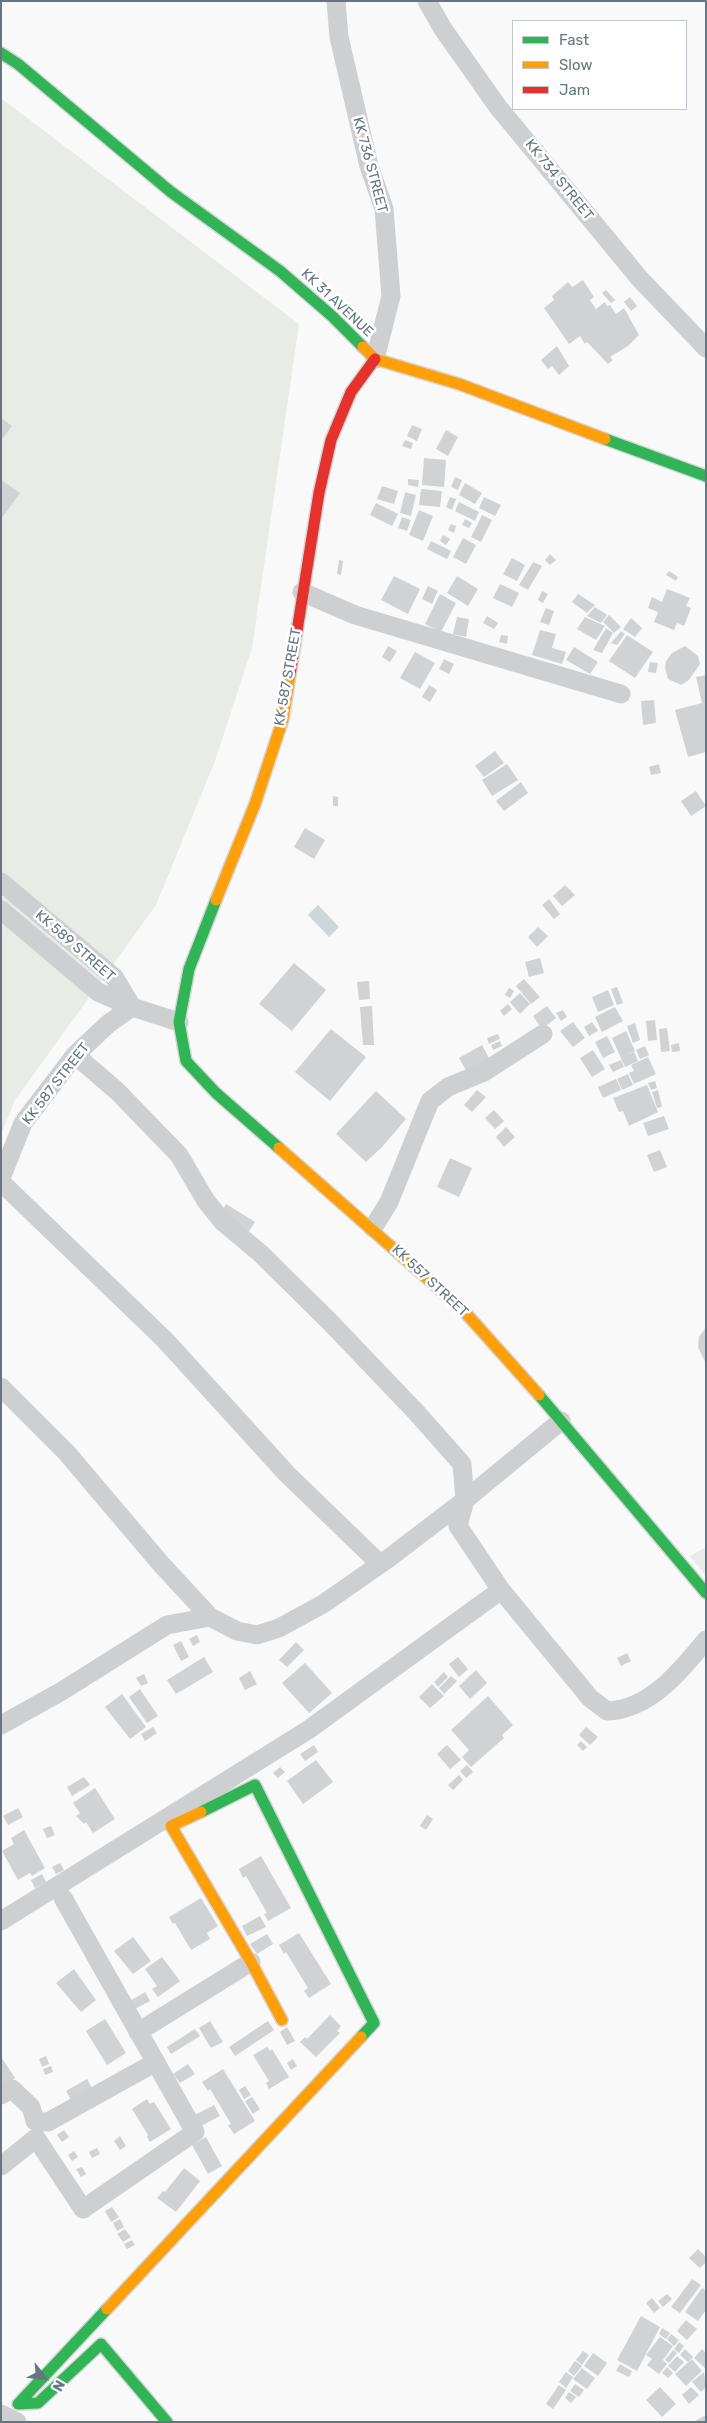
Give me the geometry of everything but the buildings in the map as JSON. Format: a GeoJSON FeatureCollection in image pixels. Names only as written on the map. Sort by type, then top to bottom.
{"type":"FeatureCollection","features":[{"type":"Feature","properties":{"kind":"street","name":"KK 736 STREET"},"geometry":{"type":"LineString","coordinates":[[336,1],[339,37],[369,166],[384,209],[391,296],[375,359]]}},
{"type":"Feature","properties":{"kind":"street","name":"KK 734 STREET"},"geometry":{"type":"LineString","coordinates":[[426,1],[443,29],[498,107],[640,279],[706,348]]}},
{"type":"Feature","properties":{"kind":"street","name":"KK 31 AVENUE"},"geometry":{"type":"LineString","coordinates":[[1,52],[18,64],[171,192],[280,271],[332,316],[375,359],[459,384],[706,476]]}},
{"type":"Feature","properties":{"kind":"street","name":"KK 587 STREET"},"geometry":{"type":"LineString","coordinates":[[179,1022],[189,969],[256,804],[283,719],[293,667],[302,592],[319,493],[331,440],[351,392],[375,359]]}},
{"type":"Feature","properties":{"kind":"street"},"geometry":{"type":"LineString","coordinates":[[302,592],[355,615],[621,694]]}},
{"type":"Feature","properties":{"kind":"street","name":"KK 589 STREET"},"geometry":{"type":"LineString","coordinates":[[1,882],[114,977],[132,1007]]}},
{"type":"Feature","properties":{"kind":"street","name":"KK 589 STREET"},"geometry":{"type":"LineString","coordinates":[[1,910],[98,992],[132,1007]]}},
{"type":"Feature","properties":{"kind":"street","name":"KK 587 STREET"},"geometry":{"type":"LineString","coordinates":[[1,1180],[23,1123],[75,1055],[108,1024],[132,1007]]}},
{"type":"Feature","properties":{"kind":"street"},"geometry":{"type":"LineString","coordinates":[[132,1007],[179,1022]]}},
{"type":"Feature","properties":{"kind":"street","name":"KK 557 STREET"},"geometry":{"type":"LineString","coordinates":[[179,1022],[186,1061],[216,1093],[373,1228],[463,1310],[561,1421],[706,1593]]}},
{"type":"Feature","properties":{"kind":"street"},"geometry":{"type":"LineString","coordinates":[[373,1228],[389,1202],[430,1101],[448,1087],[484,1072],[543,1034]]}},
{"type":"Feature","properties":{"kind":"street"},"geometry":{"type":"LineString","coordinates":[[75,1055],[117,1091],[179,1155],[206,1201],[223,1222],[260,1253],[329,1322],[456,1456],[462,1464],[465,1500],[458,1526],[501,1590],[590,1698],[607,1711],[622,1711],[646,1700],[689,1661],[706,1640]]}},
{"type":"Feature","properties":{"kind":"street"},"geometry":{"type":"LineString","coordinates":[[1,1180],[166,1340],[287,1474],[380,1564]]}},
{"type":"Feature","properties":{"kind":"street"},"geometry":{"type":"LineString","coordinates":[[1,1386],[66,1452],[161,1564],[210,1617],[237,1631],[257,1635],[279,1628],[323,1604],[380,1564],[465,1500],[561,1421]]}},
{"type":"Feature","properties":{"kind":"street"},"geometry":{"type":"LineString","coordinates":[[1,1921],[308,1730],[501,1590]]}},
{"type":"Feature","properties":{"kind":"street"},"geometry":{"type":"LineString","coordinates":[[1,1725],[62,1691],[167,1625],[210,1617]]}},
{"type":"Feature","properties":{"kind":"street"},"geometry":{"type":"LineString","coordinates":[[167,2422],[101,2344],[38,2403],[18,2404],[374,2022],[254,1786],[171,1826],[251,1962],[282,2020]]}},
{"type":"Feature","properties":{"kind":"street"},"geometry":{"type":"LineString","coordinates":[[1,2166],[36,2138],[83,2209],[195,2132],[64,1898]]}},
{"type":"Feature","properties":{"kind":"street"},"geometry":{"type":"LineString","coordinates":[[138,2032],[251,1962]]}},
{"type":"Feature","properties":{"kind":"street"},"geometry":{"type":"LineString","coordinates":[[1,2095],[12,2089],[32,2107],[35,2121],[48,2122],[156,2062]]}},
{"type":"Feature","properties":{"kind":"street"},"geometry":{"type":"LineString","coordinates":[[1,2414],[17,2422]]}},
{"type":"Feature","properties":{"kind":"shaded area"},"geometry":{"type":"Polygon","coordinates":[[[1,98],[299,324],[252,648],[215,761],[156,905],[15,1100],[1,1134],[1,98]]]}},
{"type":"Feature","properties":{"kind":"shaded area"},"geometry":{"type":"Polygon","coordinates":[[[318,905],[339,927],[329,937],[308,915],[318,905]]]}},
{"type":"Feature","properties":{"kind":"shaded area"},"geometry":{"type":"Polygon","coordinates":[[[706,1547],[706,1576],[690,1556],[706,1547]]]}},
{"type":"Feature","properties":{"kind":"traffic: fast"},"geometry":{"type":"LineString","coordinates":[[1,53],[18,64],[171,192],[280,271],[332,316],[363,347]]}},
{"type":"Feature","properties":{"kind":"traffic: fast"},"geometry":{"type":"LineString","coordinates":[[605,439],[706,476]]}},
{"type":"Feature","properties":{"kind":"traffic: fast"},"geometry":{"type":"LineString","coordinates":[[216,900],[189,969],[179,1022],[186,1061],[216,1093],[279,1148]]}},
{"type":"Feature","properties":{"kind":"traffic: fast"},"geometry":{"type":"LineString","coordinates":[[539,1395],[706,1593]]}},
{"type":"Feature","properties":{"kind":"traffic: fast"},"geometry":{"type":"LineString","coordinates":[[201,1812],[255,1785],[374,2023],[361,2037]]}},
{"type":"Feature","properties":{"kind":"traffic: fast"},"geometry":{"type":"LineString","coordinates":[[107,2309],[18,2404],[38,2403],[101,2344],[167,2422]]}},
{"type":"Feature","properties":{"kind":"traffic: slow"},"geometry":{"type":"LineString","coordinates":[[363,347],[375,359],[459,384],[605,439]]}},
{"type":"Feature","properties":{"kind":"traffic: slow"},"geometry":{"type":"LineString","coordinates":[[216,900],[255,804],[283,719],[290,675]]}},
{"type":"Feature","properties":{"kind":"traffic: slow"},"geometry":{"type":"LineString","coordinates":[[279,1148],[463,1310],[539,1395]]}},
{"type":"Feature","properties":{"kind":"traffic: slow"},"geometry":{"type":"LineString","coordinates":[[201,1812],[171,1826],[251,1962],[282,2020]]}},
{"type":"Feature","properties":{"kind":"traffic: slow"},"geometry":{"type":"LineString","coordinates":[[107,2309],[361,2037]]}},
{"type":"Feature","properties":{"kind":"traffic: jam"},"geometry":{"type":"LineString","coordinates":[[290,675],[319,493],[331,440],[351,392],[375,359]]}}]}
